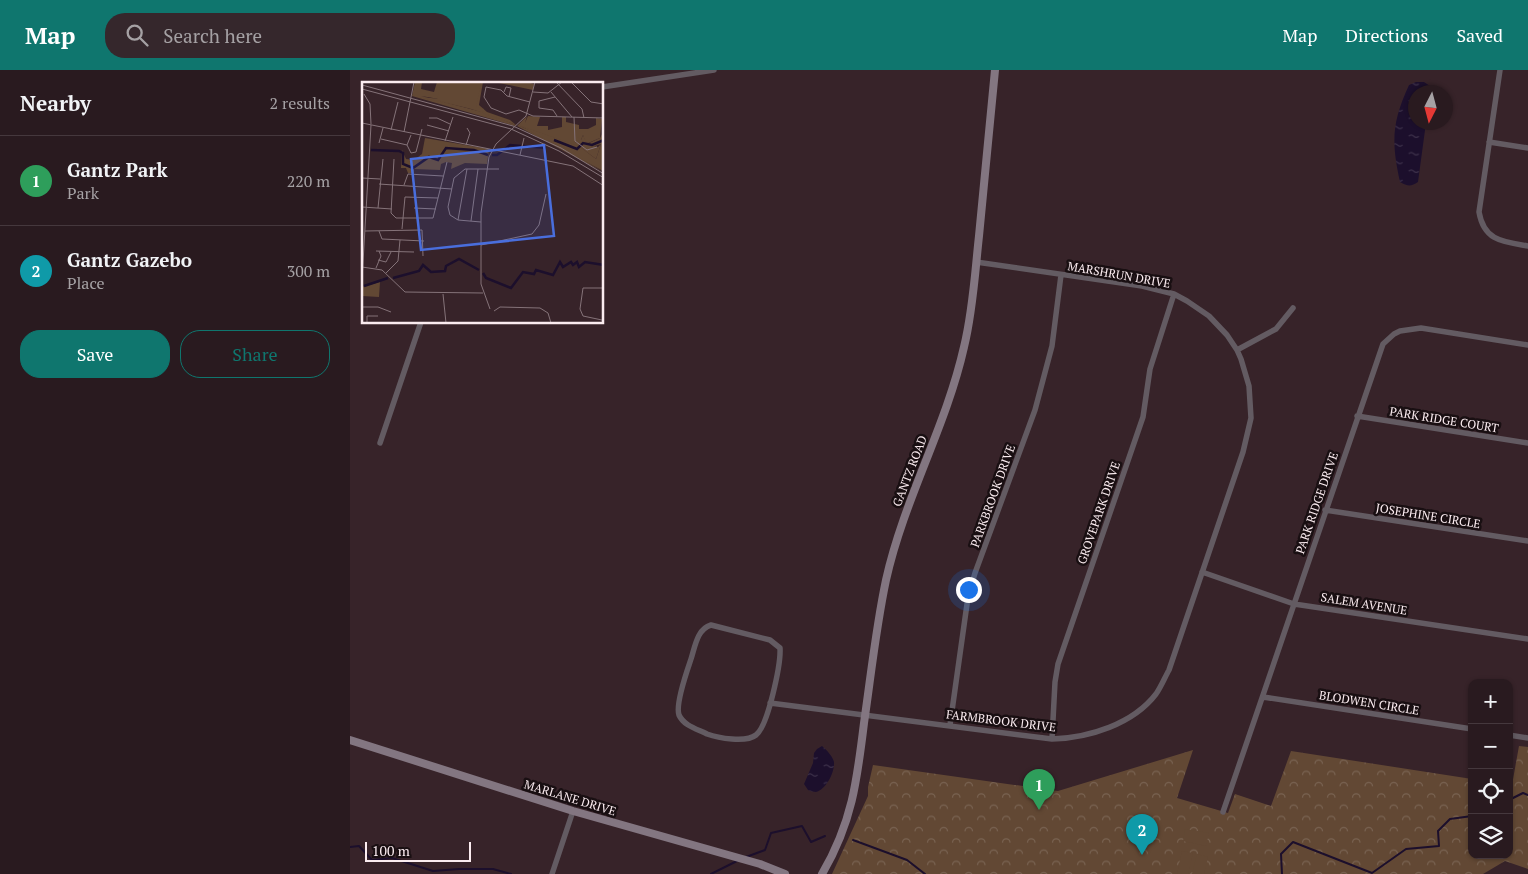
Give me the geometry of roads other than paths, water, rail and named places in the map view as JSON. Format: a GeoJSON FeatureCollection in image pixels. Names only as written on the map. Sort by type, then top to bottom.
{"type":"FeatureCollection","features":[{"type":"Feature","properties":{"kind":"main road","name":"GANTZ ROAD"},"geometry":{"type":"LineString","coordinates":[[822,874],[842,834],[850,810],[858,772],[877,631],[887,578],[907,510],[953,389],[959,367],[968,324],[976,262],[995,70]]}},
{"type":"Feature","properties":{"kind":"main road","name":"MARLANE DRIVE"},"geometry":{"type":"LineString","coordinates":[[350,740],[573,811],[739,858],[784,874]]}},
{"type":"Feature","properties":{"kind":"street"},"geometry":{"type":"LineString","coordinates":[[604,87],[714,70]]}},
{"type":"Feature","properties":{"kind":"street"},"geometry":{"type":"LineString","coordinates":[[1500,70],[1479,206],[1481,222],[1486,230],[1498,240],[1528,246]]}},
{"type":"Feature","properties":{"kind":"street"},"geometry":{"type":"LineString","coordinates":[[1489,142],[1528,148]]}},
{"type":"Feature","properties":{"kind":"street","name":"MARSHRUN DRIVE"},"geometry":{"type":"LineString","coordinates":[[976,262],[1142,286],[1174,294],[1209,316],[1227,335],[1237,350],[1249,386],[1251,418],[1243,452],[1208,552]]}},
{"type":"Feature","properties":{"kind":"street","name":"PARKBROOK DRIVE"},"geometry":{"type":"LineString","coordinates":[[950,726],[968,597],[975,573],[1035,410],[1052,346],[1061,275]]}},
{"type":"Feature","properties":{"kind":"street","name":"GROVEPARK DRIVE"},"geometry":{"type":"LineString","coordinates":[[1052,739],[1055,682],[1058,664],[1143,417],[1150,369],[1174,294]]}},
{"type":"Feature","properties":{"kind":"street"},"geometry":{"type":"LineString","coordinates":[[1237,350],[1276,330],[1293,308]]}},
{"type":"Feature","properties":{"kind":"street"},"geometry":{"type":"LineString","coordinates":[[380,443],[420,324]]}},
{"type":"Feature","properties":{"kind":"street","name":"PARK RIDGE DRIVE"},"geometry":{"type":"LineString","coordinates":[[1222,812],[1383,344],[1400,331],[1421,328],[1528,344]]}},
{"type":"Feature","properties":{"kind":"street","name":"PARK RIDGE COURT"},"geometry":{"type":"LineString","coordinates":[[1358,416],[1528,442]]}},
{"type":"Feature","properties":{"kind":"street","name":"JOSEPHINE CIRCLE"},"geometry":{"type":"LineString","coordinates":[[1325,510],[1528,541]]}},
{"type":"Feature","properties":{"kind":"street","name":"FARMBROOK DRIVE"},"geometry":{"type":"LineString","coordinates":[[770,702],[1052,739],[1068,738],[1110,727],[1137,712],[1156,693],[1169,670],[1208,552]]}},
{"type":"Feature","properties":{"kind":"street","name":"SALEM AVENUE"},"geometry":{"type":"LineString","coordinates":[[1202,572],[1294,604],[1528,639]]}},
{"type":"Feature","properties":{"kind":"street"},"geometry":{"type":"LineString","coordinates":[[711,625],[770,640],[780,648],[770,702],[760,730],[755,736],[746,740],[715,737],[689,726],[679,715],[678,707],[686,672],[702,630],[711,625]]}},
{"type":"Feature","properties":{"kind":"street","name":"BLODWEN CIRCLE"},"geometry":{"type":"LineString","coordinates":[[1262,697],[1468,728]]}},
{"type":"Feature","properties":{"kind":"street"},"geometry":{"type":"LineString","coordinates":[[1513,736],[1528,738]]}},
{"type":"Feature","properties":{"kind":"street"},"geometry":{"type":"LineString","coordinates":[[552,874],[573,811]]}},
{"type":"Feature","properties":{"kind":"water"},"geometry":{"type":"Polygon","coordinates":[[[1416,82],[1424,82],[1428,85],[1409,85],[1416,82]]]}},
{"type":"Feature","properties":{"kind":"water"},"geometry":{"type":"Polygon","coordinates":[[[1408,87],[1408,130],[1425,130],[1418,182],[1413,185],[1400,182],[1395,155],[1396,121],[1408,87]]]}},
{"type":"Feature","properties":{"kind":"water"},"geometry":{"type":"Polygon","coordinates":[[[822,746],[832,758],[834,766],[823,788],[820,791],[814,792],[808,790],[804,784],[813,763],[814,753],[822,746]]]}},
{"type":"Feature","properties":{"kind":"waterway"},"geometry":{"type":"LineString","coordinates":[[1513,798],[1523,793],[1528,795]]}},
{"type":"Feature","properties":{"kind":"waterway"},"geometry":{"type":"LineString","coordinates":[[1282,874],[1281,854],[1293,842],[1372,873],[1406,849],[1439,846],[1438,831],[1450,819],[1468,817]]}},
{"type":"Feature","properties":{"kind":"waterway"},"geometry":{"type":"LineString","coordinates":[[746,857],[765,850],[771,833],[802,826],[811,842],[825,836]]}},
{"type":"Feature","properties":{"kind":"waterway"},"geometry":{"type":"LineString","coordinates":[[853,840],[907,860],[925,874]]}},
{"type":"Feature","properties":{"kind":"waterway"},"geometry":{"type":"LineString","coordinates":[[350,847],[359,846],[372,860],[392,858],[433,871],[493,869],[511,874]]}},
{"type":"Feature","properties":{"kind":"waterway"},"geometry":{"type":"LineString","coordinates":[[711,874],[737,861]]}},
{"type":"Feature","properties":{"kind":"place","name":"Gantz Park"},"geometry":{"type":"Point","coordinates":[1039,810]}},
{"type":"Feature","properties":{"kind":"place","name":"Gantz Gazebo"},"geometry":{"type":"Point","coordinates":[1142,855]}}]}
